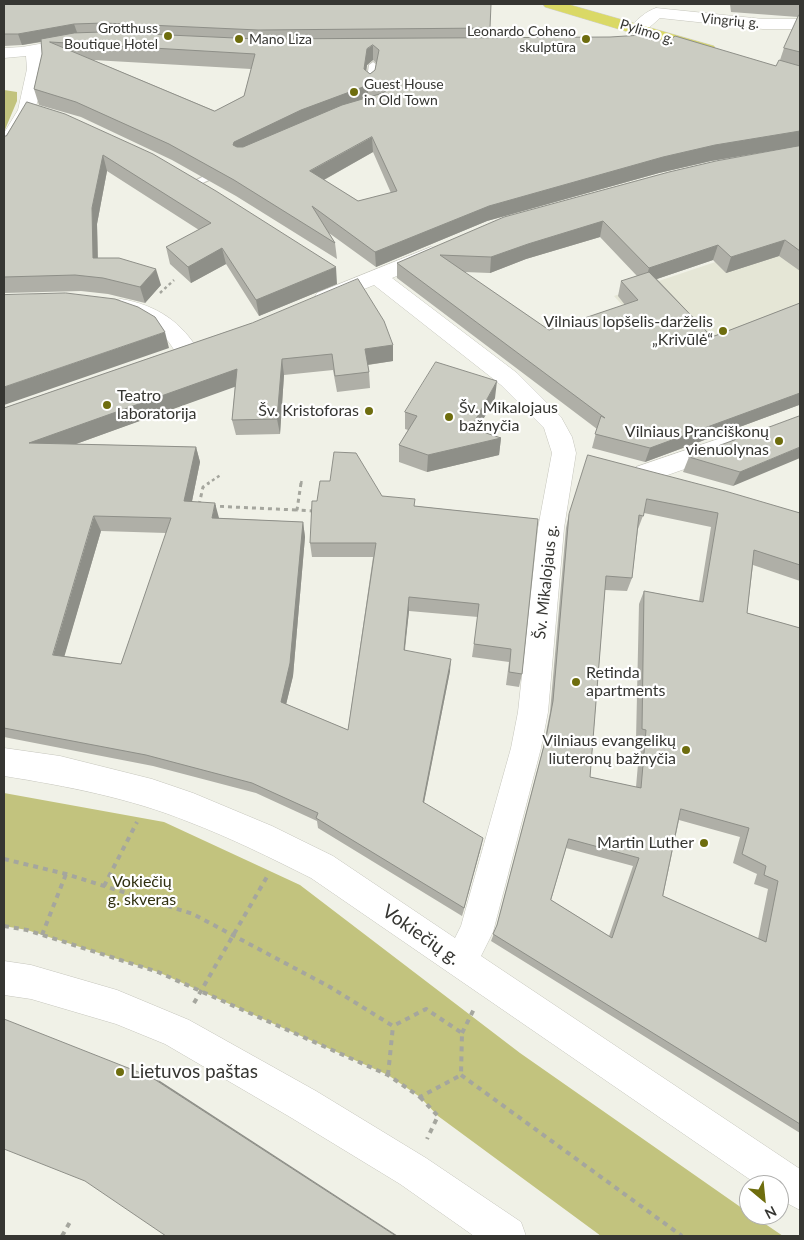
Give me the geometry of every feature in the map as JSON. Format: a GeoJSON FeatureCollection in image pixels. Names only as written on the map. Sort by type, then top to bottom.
{"type":"FeatureCollection","features":[{"type":"Feature","properties":{"kind":"main road","name":"Pylimo g."},"geometry":{"type":"LineString","coordinates":[[551,4],[638,35],[728,56]]}},
{"type":"Feature","properties":{"kind":"street","name":"Vingrių g."},"geometry":{"type":"LineString","coordinates":[[638,35],[656,13],[719,20],[800,24]]}},
{"type":"Feature","properties":{"kind":"street"},"geometry":{"type":"LineString","coordinates":[[4,53],[34,51],[78,42],[97,41]]}},
{"type":"Feature","properties":{"kind":"street"},"geometry":{"type":"LineString","coordinates":[[4,147],[27,110],[36,69],[34,51]]}},
{"type":"Feature","properties":{"kind":"street"},"geometry":{"type":"LineString","coordinates":[[27,110],[47,113]]}},
{"type":"Feature","properties":{"kind":"street"},"geometry":{"type":"LineString","coordinates":[[302,308],[358,278],[450,246]]}},
{"type":"Feature","properties":{"kind":"street","name":"Šv. Mikalojaus g."},"geometry":{"type":"LineString","coordinates":[[358,278],[509,379],[553,423],[573,456],[551,528],[533,712],[526,748],[476,932],[460,962]]}},
{"type":"Feature","properties":{"kind":"street"},"geometry":{"type":"LineString","coordinates":[[101,303],[127,307],[148,314],[163,322],[177,334],[190,352]]}},
{"type":"Feature","properties":{"kind":"street"},"geometry":{"type":"LineString","coordinates":[[682,483],[636,471],[746,438]]}},
{"type":"Feature","properties":{"kind":"street","name":"Vokiečių g."},"geometry":{"type":"LineString","coordinates":[[4,762],[60,770],[152,794],[193,808],[322,867],[800,1191]]}},
{"type":"Feature","properties":{"kind":"street"},"geometry":{"type":"LineString","coordinates":[[4,978],[30,982],[118,1007],[177,1032],[303,1104],[413,1171],[507,1236]]}},
{"type":"Feature","properties":{"kind":"lane"},"geometry":{"type":"LineString","coordinates":[[370,85],[373,65]]}},
{"type":"Feature","properties":{"kind":"path"},"geometry":{"type":"LineString","coordinates":[[199,506],[203,487],[222,474]]}},
{"type":"Feature","properties":{"kind":"path"},"geometry":{"type":"LineString","coordinates":[[297,510],[302,479]]}},
{"type":"Feature","properties":{"kind":"path"},"geometry":{"type":"LineString","coordinates":[[209,506],[315,511]]}},
{"type":"Feature","properties":{"kind":"path"},"geometry":{"type":"LineString","coordinates":[[104,886],[152,794]]}},
{"type":"Feature","properties":{"kind":"path"},"geometry":{"type":"LineString","coordinates":[[177,1032],[284,848]]}},
{"type":"Feature","properties":{"kind":"path"},"geometry":{"type":"LineString","coordinates":[[4,859],[66,874],[193,914],[330,987],[393,1026]]}},
{"type":"Feature","properties":{"kind":"path"},"geometry":{"type":"LineString","coordinates":[[42,935],[66,874]]}},
{"type":"Feature","properties":{"kind":"path"},"geometry":{"type":"LineString","coordinates":[[4,926],[42,935],[158,972],[388,1075],[420,1097],[438,1116],[413,1171]]}},
{"type":"Feature","properties":{"kind":"path"},"geometry":{"type":"LineString","coordinates":[[393,1026],[426,1009],[462,1033],[461,1075]]}},
{"type":"Feature","properties":{"kind":"path"},"geometry":{"type":"LineString","coordinates":[[388,1075],[393,1026]]}},
{"type":"Feature","properties":{"kind":"path"},"geometry":{"type":"LineString","coordinates":[[420,1097],[461,1075]]}},
{"type":"Feature","properties":{"kind":"path"},"geometry":{"type":"LineString","coordinates":[[461,1075],[682,1236]]}},
{"type":"Feature","properties":{"kind":"path"},"geometry":{"type":"LineString","coordinates":[[62,1236],[70,1222]]}},
{"type":"Feature","properties":{"kind":"shaded area","name":"Vilniaus lopšelis-darželis „Krivūlė“"},"geometry":{"type":"Polygon","coordinates":[[[800,247],[800,404],[710,438],[659,346],[614,296],[757,248],[800,247]]]}},
{"type":"Feature","properties":{"kind":"green space"},"geometry":{"type":"Polygon","coordinates":[[[4,90],[17,92],[17,101],[4,132],[4,90]]]}},
{"type":"Feature","properties":{"kind":"green space","name":"Vokiečių g. skveras"},"geometry":{"type":"Polygon","coordinates":[[[4,793],[164,822],[300,885],[520,1053],[739,1206],[739,1225],[767,1225],[783,1236],[601,1236],[438,1116],[420,1097],[388,1075],[158,972],[27,930],[4,926],[4,793]]]}},
{"type":"Feature","properties":{"kind":"building"},"geometry":{"type":"Polygon","coordinates":[[[4,4],[491,4],[490,28],[258,30],[104,23],[74,24],[18,34],[4,34],[4,4]]]}},
{"type":"Feature","properties":{"kind":"building"},"geometry":{"type":"Polygon","coordinates":[[[800,15],[800,52],[784,48],[800,15]]]}},
{"type":"Feature","properties":{"kind":"building"},"geometry":{"type":"Polygon","coordinates":[[[103,32],[257,39],[610,37],[642,35],[668,42],[675,36],[776,66],[779,60],[800,66],[800,131],[715,145],[663,157],[489,206],[375,252],[312,206],[335,243],[234,180],[169,144],[76,102],[34,89],[42,54],[41,39],[74,33],[103,32]],[[50,42],[215,111],[244,96],[255,54],[50,42]],[[373,45],[367,49],[364,69],[370,74],[375,70],[379,50],[373,45]],[[367,79],[363,82],[363,87],[301,110],[234,142],[233,145],[243,147],[342,105],[383,93],[390,88],[385,84],[375,84],[372,80],[367,79]],[[372,137],[310,171],[358,201],[397,191],[372,137]]]}},
{"type":"Feature","properties":{"kind":"building"},"geometry":{"type":"Polygon","coordinates":[[[27,102],[65,114],[153,154],[216,191],[336,267],[256,300],[222,248],[188,267],[166,247],[211,223],[103,155],[92,208],[93,258],[119,258],[156,269],[140,287],[103,278],[75,275],[4,277],[4,136],[6,136],[27,102]]]}},
{"type":"Feature","properties":{"kind":"building"},"geometry":{"type":"Polygon","coordinates":[[[800,146],[800,251],[785,240],[731,257],[718,245],[649,268],[603,221],[491,257],[440,255],[549,330],[638,300],[621,281],[649,272],[712,337],[800,303],[800,393],[650,448],[595,434],[601,416],[605,418],[397,263],[504,217],[669,172],[716,161],[800,146]]]}},
{"type":"Feature","properties":{"kind":"building"},"geometry":{"type":"Polygon","coordinates":[[[358,279],[384,321],[393,345],[365,349],[369,372],[335,376],[332,354],[282,359],[277,419],[232,420],[237,369],[29,443],[196,447],[184,501],[215,503],[212,518],[303,522],[290,663],[281,702],[348,730],[376,543],[310,543],[312,501],[317,501],[320,481],[330,481],[334,452],[356,453],[382,496],[415,499],[414,506],[538,519],[522,674],[509,672],[511,649],[474,644],[479,604],[409,597],[404,650],[451,659],[423,802],[483,838],[464,908],[316,818],[318,813],[252,783],[146,755],[4,728],[4,408],[252,323],[358,279]],[[94,516],[53,655],[121,664],[171,518],[94,516]]]}},
{"type":"Feature","properties":{"kind":"building"},"geometry":{"type":"Polygon","coordinates":[[[66,293],[115,299],[138,307],[155,317],[165,332],[4,387],[4,295],[66,293]]]}},
{"type":"Feature","properties":{"kind":"building","name":"Šv. Mikalojaus bažnyčia"},"geometry":{"type":"Polygon","coordinates":[[[436,362],[497,381],[471,428],[501,438],[428,455],[399,445],[417,416],[405,412],[436,362]]]}},
{"type":"Feature","properties":{"kind":"building","name":"Vilniaus Pranciškonų vienuolynas"},"geometry":{"type":"Polygon","coordinates":[[[800,416],[800,447],[740,472],[689,457],[800,416]]]}},
{"type":"Feature","properties":{"kind":"building"},"geometry":{"type":"Polygon","coordinates":[[[588,455],[800,513],[800,565],[754,550],[747,613],[800,628],[800,1124],[493,934],[497,925],[546,738],[553,701],[569,514],[588,455]],[[647,499],[643,516],[639,515],[632,578],[606,576],[590,777],[641,788],[646,730],[642,729],[644,591],[703,602],[718,513],[647,499]],[[681,809],[663,896],[766,942],[778,881],[764,875],[766,866],[742,854],[749,828],[681,809]],[[569,839],[551,900],[612,938],[639,858],[569,839]]]}},
{"type":"Feature","properties":{"kind":"building"},"geometry":{"type":"Polygon","coordinates":[[[4,1019],[151,1077],[396,1236],[166,1236],[85,1181],[4,1149],[4,1019]]]}},
{"type":"Feature","properties":{"kind":"place","name":"Grotthuss Boutique Hotel"},"geometry":{"type":"Point","coordinates":[168,36]}},
{"type":"Feature","properties":{"kind":"place","name":"Mano Liza"},"geometry":{"type":"Point","coordinates":[239,39]}},
{"type":"Feature","properties":{"kind":"place","name":"Leonardo Coheno skulptūra"},"geometry":{"type":"Point","coordinates":[586,39]}},
{"type":"Feature","properties":{"kind":"place","name":"Guest House in Old Town"},"geometry":{"type":"Point","coordinates":[354,92]}},
{"type":"Feature","properties":{"kind":"place","name":"Vilniaus lopšelis-darželis „Krivūlė“"},"geometry":{"type":"Point","coordinates":[723,331]}},
{"type":"Feature","properties":{"kind":"place","name":"Teatro laboratorija"},"geometry":{"type":"Point","coordinates":[107,405]}},
{"type":"Feature","properties":{"kind":"place","name":"Šv. Kristoforas"},"geometry":{"type":"Point","coordinates":[369,411]}},
{"type":"Feature","properties":{"kind":"place","name":"Šv. Mikalojaus bažnyčia"},"geometry":{"type":"Point","coordinates":[449,417]}},
{"type":"Feature","properties":{"kind":"place","name":"Vilniaus Pranciškonų vienuolynas"},"geometry":{"type":"Point","coordinates":[779,441]}},
{"type":"Feature","properties":{"kind":"place","name":"Retinda apartments"},"geometry":{"type":"Point","coordinates":[576,682]}},
{"type":"Feature","properties":{"kind":"place","name":"Vilniaus evangelikų liuteronų bažnyčia"},"geometry":{"type":"Point","coordinates":[686,750]}},
{"type":"Feature","properties":{"kind":"place","name":"Martin Luther"},"geometry":{"type":"Point","coordinates":[704,843]}},
{"type":"Feature","properties":{"kind":"place","name":"Lietuvos paštas"},"geometry":{"type":"Point","coordinates":[120,1072]}}]}
